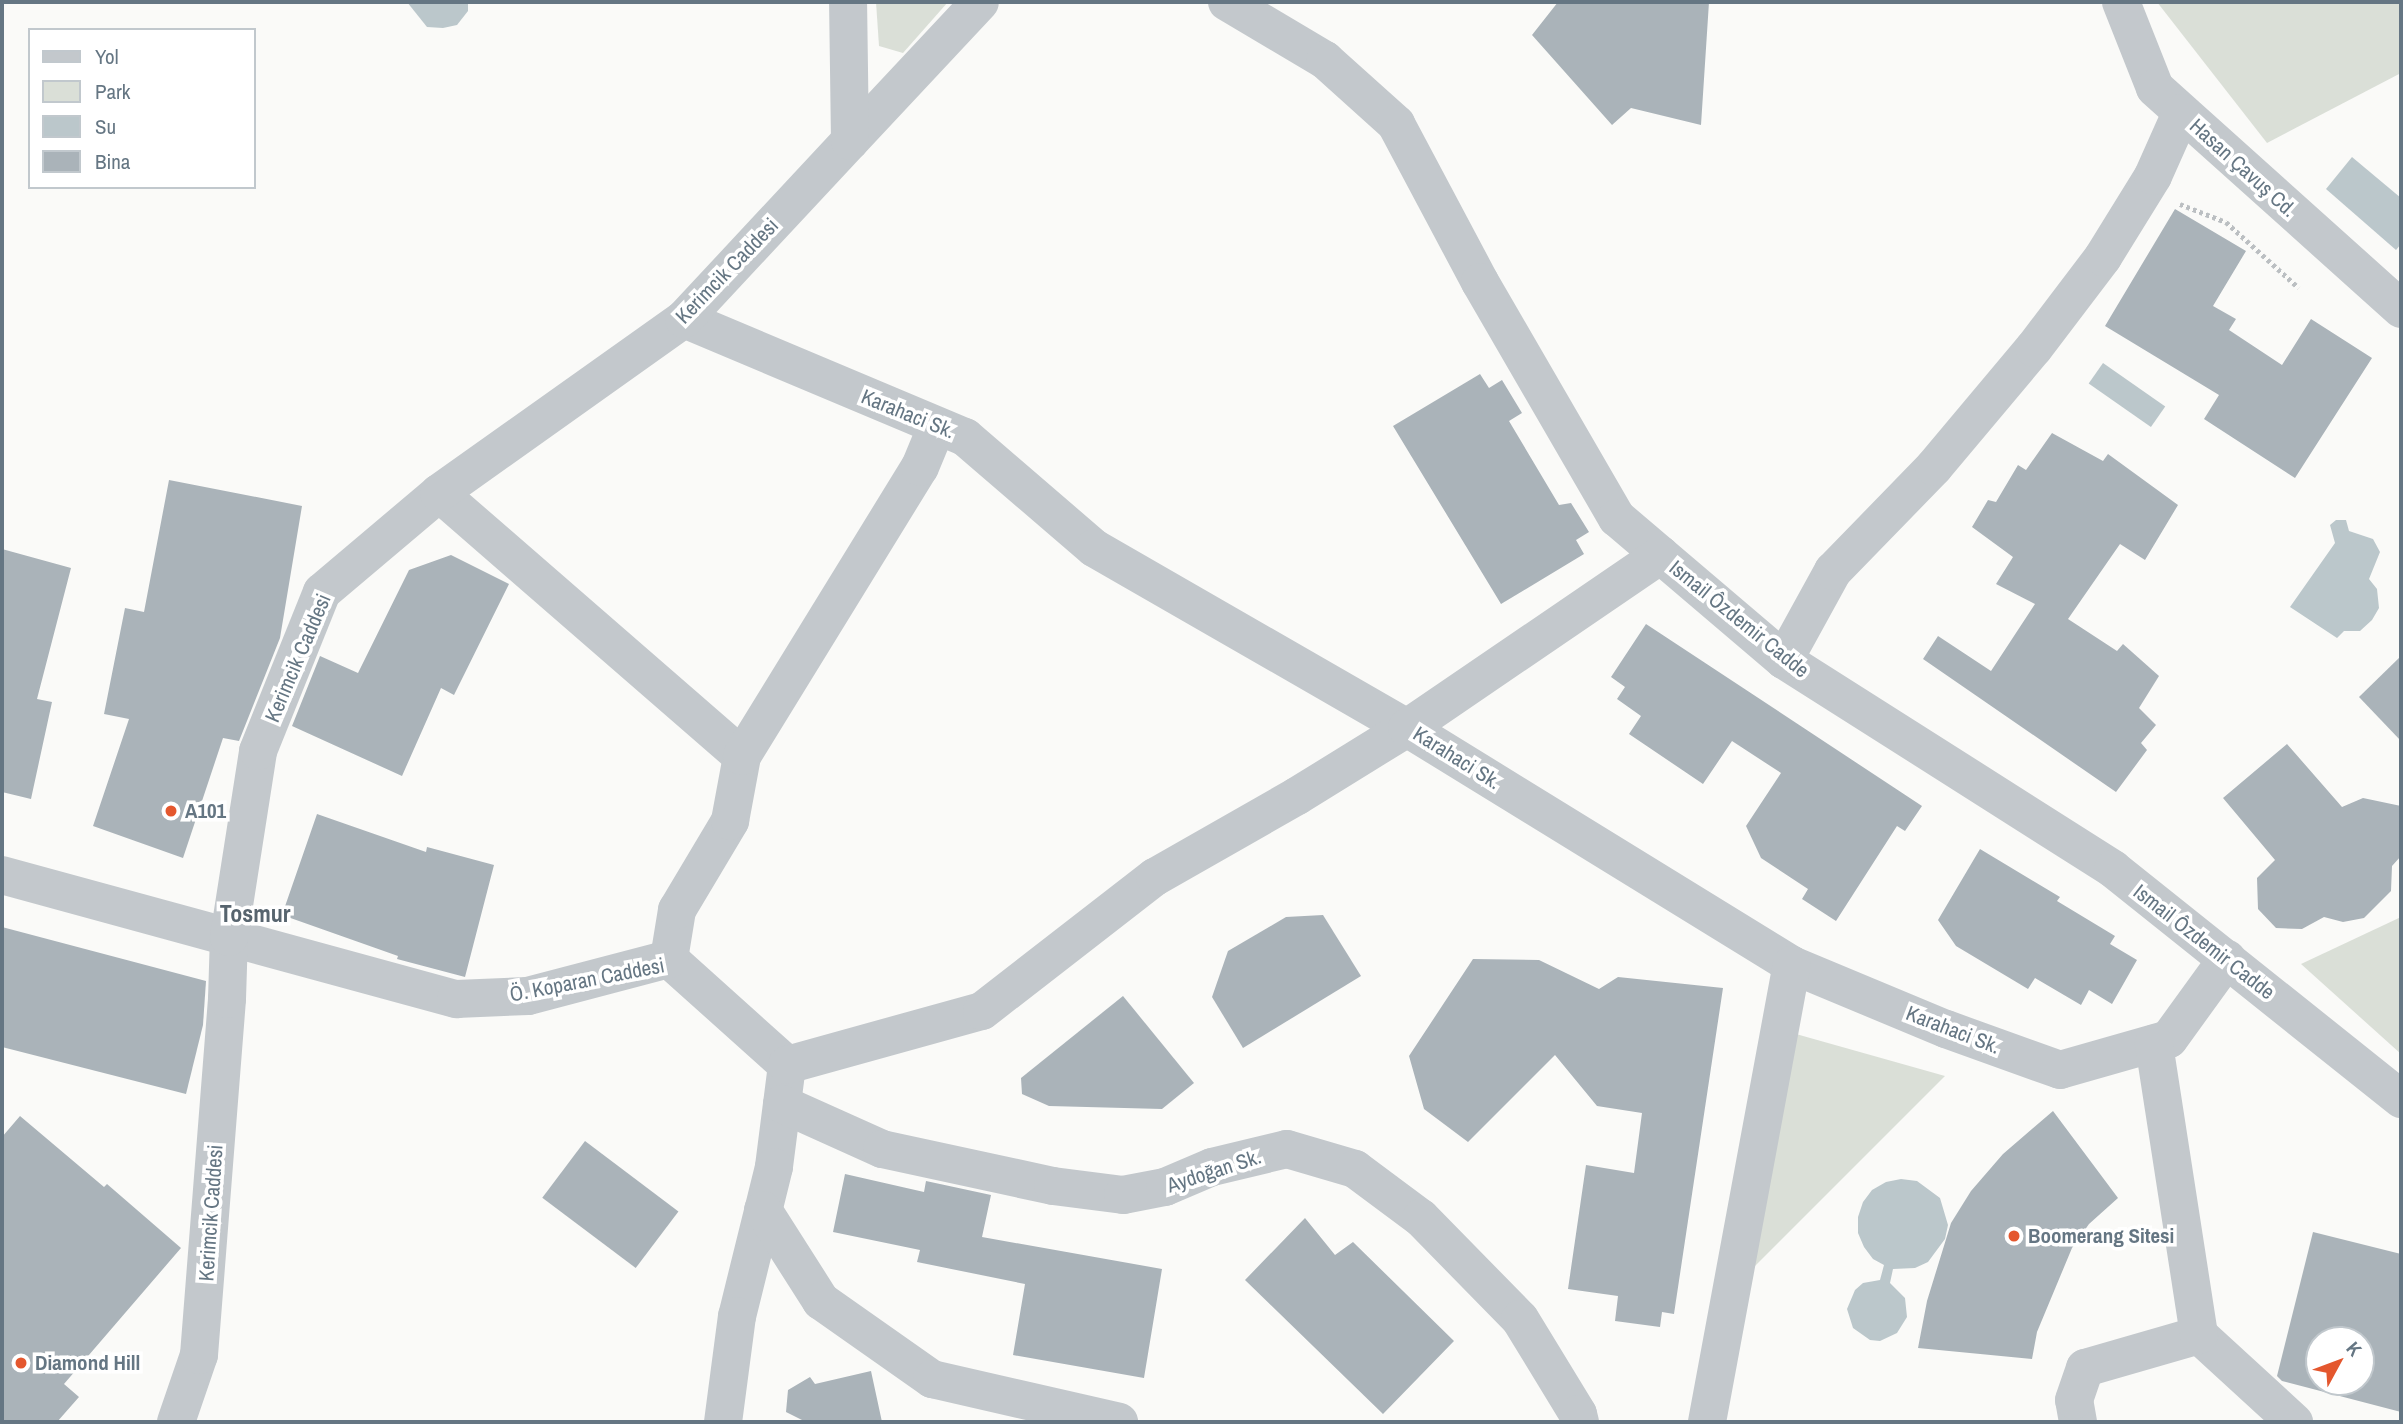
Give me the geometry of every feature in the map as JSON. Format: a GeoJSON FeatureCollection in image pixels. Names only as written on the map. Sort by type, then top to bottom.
{"type":"FeatureCollection","features":[{"type":"Feature","properties":{"kind":"street"},"geometry":{"type":"LineString","coordinates":[[848,2],[850,141]]}},
{"type":"Feature","properties":{"kind":"street"},"geometry":{"type":"LineString","coordinates":[[850,141],[981,2]]}},
{"type":"Feature","properties":{"kind":"street","name":"Ismail Ôzdemir Cadde"},"geometry":{"type":"LineString","coordinates":[[1227,2],[1325,60],[1396,124],[1480,282],[1617,518],[1784,660],[2113,869],[2401,1100]]}},
{"type":"Feature","properties":{"kind":"street","name":"Hasan Çavuş Cd."},"geometry":{"type":"LineString","coordinates":[[2121,2],[2155,88],[2401,309]]}},
{"type":"Feature","properties":{"kind":"street"},"geometry":{"type":"LineString","coordinates":[[1784,660],[1833,571],[1934,467],[2034,348],[2103,257],[2160,160],[2181,113]]}},
{"type":"Feature","properties":{"kind":"street","name":"Kerimcik Caddesi"},"geometry":{"type":"LineString","coordinates":[[176,1422],[200,1355],[227,999],[229,937],[258,751],[322,592],[439,493],[684,319],[850,141]]}},
{"type":"Feature","properties":{"kind":"street","name":"Karahaci Sk."},"geometry":{"type":"LineString","coordinates":[[684,319],[965,437],[1094,548],[1407,728],[1792,965],[1947,1029],[2060,1070],[2169,1039],[2227,959]]}},
{"type":"Feature","properties":{"kind":"street"},"geometry":{"type":"LineString","coordinates":[[669,960],[677,910],[730,821],[743,755],[920,467],[937,426]]}},
{"type":"Feature","properties":{"kind":"street"},"geometry":{"type":"LineString","coordinates":[[439,493],[743,755]]}},
{"type":"Feature","properties":{"kind":"street"},"geometry":{"type":"LineString","coordinates":[[723,1422],[737,1316],[774,1167],[787,1065],[982,1011],[1155,877],[1297,796],[1407,728],[1661,555]]}},
{"type":"Feature","properties":{"kind":"street","name":"Ö. Koparan Caddesi"},"geometry":{"type":"LineString","coordinates":[[2,875],[456,999],[527,996],[669,960],[787,1065]]}},
{"type":"Feature","properties":{"kind":"street"},"geometry":{"type":"LineString","coordinates":[[1707,1422],[1792,965]]}},
{"type":"Feature","properties":{"kind":"street"},"geometry":{"type":"LineString","coordinates":[[2154,1043],[2199,1335],[2294,1422]]}},
{"type":"Feature","properties":{"kind":"street","name":"Aydoğan Sk."},"geometry":{"type":"LineString","coordinates":[[782,1104],[882,1149],[1053,1186],[1123,1195],[1165,1187],[1212,1167],[1287,1149],[1355,1169],[1421,1218],[1520,1319],[1578,1413],[1580,1422]]}},
{"type":"Feature","properties":{"kind":"street"},"geometry":{"type":"LineString","coordinates":[[764,1210],[821,1301],[932,1379],[1119,1422]]}},
{"type":"Feature","properties":{"kind":"street"},"geometry":{"type":"LineString","coordinates":[[2078,1422],[2074,1400],[2085,1368],[2199,1335]]}},
{"type":"Feature","properties":{"kind":"path"},"geometry":{"type":"LineString","coordinates":[[2160,160],[2168,200],[2226,222],[2299,288]]}},
{"type":"Feature","properties":{"kind":"green space"},"geometry":{"type":"Polygon","coordinates":[[[876,2],[948,2],[903,53],[879,46],[876,2]]]}},
{"type":"Feature","properties":{"kind":"green space"},"geometry":{"type":"Polygon","coordinates":[[[2157,2],[2401,2],[2401,73],[2267,143],[2157,2]]]}},
{"type":"Feature","properties":{"kind":"green space"},"geometry":{"type":"Polygon","coordinates":[[[2401,917],[2401,1054],[2301,964],[2401,917]]]}},
{"type":"Feature","properties":{"kind":"green space"},"geometry":{"type":"Polygon","coordinates":[[[1796,1034],[1945,1076],[1752,1269],[1796,1034]]]}},
{"type":"Feature","properties":{"kind":"water"},"geometry":{"type":"Polygon","coordinates":[[[407,2],[468,2],[468,11],[457,25],[427,27],[407,2]]]}},
{"type":"Feature","properties":{"kind":"water"},"geometry":{"type":"Polygon","coordinates":[[[2352,157],[2401,198],[2401,244],[2396,250],[2326,189],[2352,157]]]}},
{"type":"Feature","properties":{"kind":"water"},"geometry":{"type":"Polygon","coordinates":[[[2103,363],[2165,407],[2151,427],[2089,383],[2103,363]]]}},
{"type":"Feature","properties":{"kind":"water"},"geometry":{"type":"Polygon","coordinates":[[[2336,520],[2346,520],[2349,531],[2373,539],[2380,552],[2369,579],[2377,589],[2379,608],[2372,620],[2360,631],[2344,631],[2337,638],[2290,607],[2335,543],[2330,525],[2336,520]]]}},
{"type":"Feature","properties":{"kind":"water"},"geometry":{"type":"Polygon","coordinates":[[[1901,1179],[1917,1181],[1940,1198],[1948,1225],[1945,1239],[1928,1262],[1915,1268],[1893,1269],[1890,1283],[1905,1298],[1907,1317],[1897,1333],[1880,1341],[1870,1340],[1853,1328],[1847,1309],[1855,1290],[1863,1283],[1880,1280],[1884,1265],[1873,1259],[1864,1247],[1858,1233],[1858,1217],[1863,1202],[1872,1190],[1886,1182],[1901,1179]]]}},
{"type":"Feature","properties":{"kind":"building"},"geometry":{"type":"Polygon","coordinates":[[[1558,2],[1709,2],[1701,125],[1631,108],[1612,125],[1532,35],[1558,2]]]}},
{"type":"Feature","properties":{"kind":"building"},"geometry":{"type":"Polygon","coordinates":[[[2175,209],[2246,251],[2213,306],[2236,319],[2229,330],[2282,365],[2311,319],[2372,358],[2295,478],[2204,419],[2219,395],[2105,326],[2175,209]]]}},
{"type":"Feature","properties":{"kind":"building"},"geometry":{"type":"Polygon","coordinates":[[[1480,374],[1489,388],[1502,380],[1522,413],[1509,421],[1559,505],[1571,503],[1589,532],[1576,540],[1584,554],[1501,604],[1393,426],[1480,374]]]}},
{"type":"Feature","properties":{"kind":"building"},"geometry":{"type":"Polygon","coordinates":[[[2052,433],[2103,461],[2108,454],[2178,505],[2145,560],[2120,544],[2068,619],[2117,651],[2123,644],[2159,676],[2139,708],[2156,725],[2141,743],[2147,750],[2116,792],[1923,659],[1938,636],[1991,671],[2035,604],[1996,584],[2013,557],[1972,527],[1988,500],[1996,502],[2018,465],[2026,470],[2052,433]]]}},
{"type":"Feature","properties":{"kind":"building"},"geometry":{"type":"Polygon","coordinates":[[[169,480],[302,506],[280,638],[239,741],[223,738],[183,858],[93,826],[129,719],[104,714],[125,608],[144,612],[169,480]]]}},
{"type":"Feature","properties":{"kind":"building"},"geometry":{"type":"Polygon","coordinates":[[[2,549],[71,568],[37,699],[52,702],[31,799],[2,792],[2,549]]]}},
{"type":"Feature","properties":{"kind":"building"},"geometry":{"type":"Polygon","coordinates":[[[451,555],[509,584],[454,695],[441,688],[402,776],[292,726],[320,656],[358,673],[409,570],[451,555]]]}},
{"type":"Feature","properties":{"kind":"building"},"geometry":{"type":"Polygon","coordinates":[[[1646,624],[1922,806],[1905,831],[1897,826],[1836,921],[1802,899],[1808,889],[1761,858],[1746,826],[1781,773],[1732,741],[1703,784],[1629,734],[1641,716],[1617,699],[1625,687],[1611,677],[1646,624]]]}},
{"type":"Feature","properties":{"kind":"building"},"geometry":{"type":"Polygon","coordinates":[[[2401,656],[2401,741],[2359,697],[2401,656]]]}},
{"type":"Feature","properties":{"kind":"building"},"geometry":{"type":"Polygon","coordinates":[[[2287,744],[2342,807],[2363,798],[2401,806],[2401,856],[2392,866],[2391,891],[2364,918],[2343,922],[2324,917],[2302,929],[2276,928],[2258,909],[2257,878],[2275,860],[2223,798],[2287,744]]]}},
{"type":"Feature","properties":{"kind":"building"},"geometry":{"type":"Polygon","coordinates":[[[317,814],[426,852],[427,847],[494,865],[465,977],[397,959],[398,956],[282,915],[317,814]]]}},
{"type":"Feature","properties":{"kind":"building"},"geometry":{"type":"Polygon","coordinates":[[[1980,849],[2060,897],[2057,901],[2115,936],[2110,944],[2137,960],[2112,1004],[2089,990],[2081,1005],[2035,978],[2028,989],[1956,946],[1938,920],[1980,849]]]}},
{"type":"Feature","properties":{"kind":"building"},"geometry":{"type":"Polygon","coordinates":[[[1323,915],[1361,976],[1243,1048],[1212,997],[1228,951],[1286,917],[1323,915]]]}},
{"type":"Feature","properties":{"kind":"building"},"geometry":{"type":"Polygon","coordinates":[[[2,927],[206,981],[203,1025],[186,1094],[2,1047],[2,927]]]}},
{"type":"Feature","properties":{"kind":"building"},"geometry":{"type":"Polygon","coordinates":[[[1473,959],[1539,960],[1599,989],[1618,977],[1723,988],[1674,1314],[1662,1312],[1660,1327],[1615,1321],[1618,1296],[1568,1289],[1586,1165],[1634,1173],[1642,1113],[1597,1106],[1555,1055],[1468,1142],[1424,1109],[1409,1056],[1473,959]]]}},
{"type":"Feature","properties":{"kind":"building"},"geometry":{"type":"Polygon","coordinates":[[[1123,996],[1194,1083],[1162,1109],[1049,1106],[1022,1094],[1021,1078],[1123,996]]]}},
{"type":"Feature","properties":{"kind":"building","name":"Boomerang Sitesi"},"geometry":{"type":"Polygon","coordinates":[[[2053,1111],[2118,1198],[2089,1224],[2072,1248],[2037,1332],[2032,1359],[1918,1348],[1927,1301],[1951,1223],[1971,1191],[2003,1154],[2053,1111]]]}},
{"type":"Feature","properties":{"kind":"building"},"geometry":{"type":"Polygon","coordinates":[[[20,1116],[104,1187],[107,1184],[181,1248],[64,1384],[79,1397],[57,1422],[2,1422],[2,1137],[20,1116]]]}},
{"type":"Feature","properties":{"kind":"building"},"geometry":{"type":"Polygon","coordinates":[[[585,1141],[678,1211],[636,1268],[542,1198],[585,1141]]]}},
{"type":"Feature","properties":{"kind":"building"},"geometry":{"type":"Polygon","coordinates":[[[845,1174],[924,1192],[926,1181],[991,1195],[982,1237],[1162,1269],[1144,1378],[1013,1355],[1025,1284],[917,1262],[920,1250],[833,1232],[845,1174]]]}},
{"type":"Feature","properties":{"kind":"building"},"geometry":{"type":"Polygon","coordinates":[[[1305,1218],[1335,1255],[1353,1242],[1454,1341],[1383,1414],[1245,1280],[1305,1218]]]}},
{"type":"Feature","properties":{"kind":"building"},"geometry":{"type":"Polygon","coordinates":[[[2313,1232],[2401,1254],[2401,1412],[2340,1396],[2375,1396],[2375,1326],[2305,1326],[2305,1387],[2282,1381],[2277,1376],[2313,1232]]]}},
{"type":"Feature","properties":{"kind":"building"},"geometry":{"type":"Polygon","coordinates":[[[871,1371],[882,1422],[806,1422],[786,1412],[788,1390],[810,1377],[815,1384],[871,1371]]]}},
{"type":"Feature","properties":{"kind":"place","name":"A101"},"geometry":{"type":"Point","coordinates":[171,811]}},
{"type":"Feature","properties":{"kind":"place","name":"Boomerang Sitesi"},"geometry":{"type":"Point","coordinates":[2014,1236]}},
{"type":"Feature","properties":{"kind":"place","name":"Diamond Hill"},"geometry":{"type":"Point","coordinates":[21,1363]}},
{"type":"Feature","properties":{"kind":"district","name":"Tosmur"},"geometry":{"type":"Point","coordinates":[255,914]}}]}
